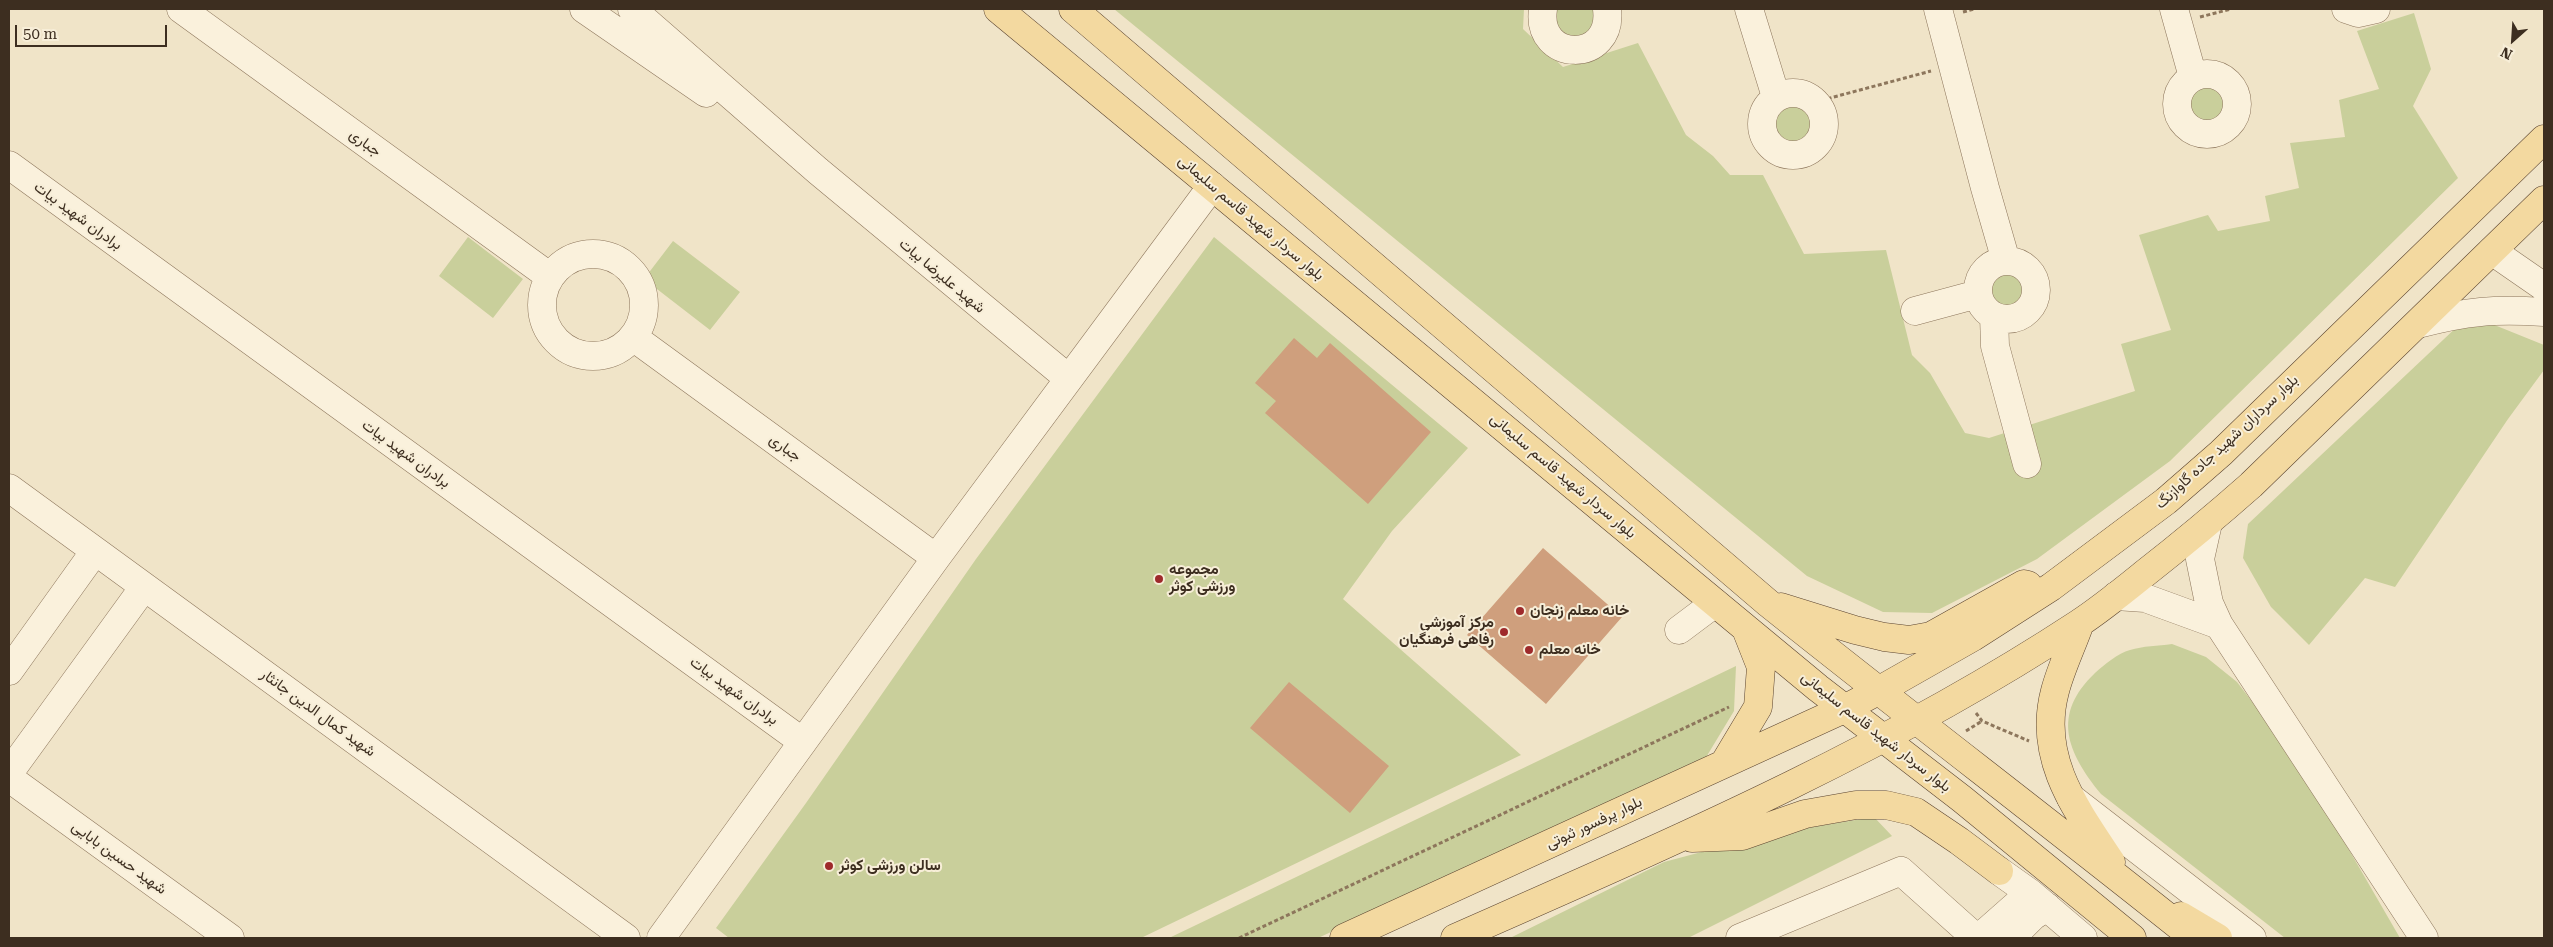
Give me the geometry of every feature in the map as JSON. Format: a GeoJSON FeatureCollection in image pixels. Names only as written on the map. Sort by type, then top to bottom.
{"type":"FeatureCollection","features":[{"type":"Feature","properties":{"kind":"main road","name":"بلوار سردار شهید قاسم سلیمانی"},"geometry":{"type":"LineString","coordinates":[[998,9],[1844,709],[1962,798],[2132,938]]}},
{"type":"Feature","properties":{"kind":"main road"},"geometry":{"type":"LineString","coordinates":[[1080,12],[1768,603],[2194,938]]}},
{"type":"Feature","properties":{"kind":"main road","name":"بلوار سرداران شهید جاده گاوازنگ"},"geometry":{"type":"LineString","coordinates":[[1844,709],[1974,637],[2052,587],[2166,501],[2221,452],[2544,138]]}},
{"type":"Feature","properties":{"kind":"main road"},"geometry":{"type":"LineString","coordinates":[[1455,938],[1683,838],[1882,739],[1919,720],[2080,623],[2208,523],[2251,485],[2544,200]]}},
{"type":"Feature","properties":{"kind":"main road"},"geometry":{"type":"LineString","coordinates":[[2460,221],[2492,251]]}},
{"type":"Feature","properties":{"kind":"main road"},"geometry":{"type":"LineString","coordinates":[[1768,603],[1856,630],[1884,637],[1910,640],[1931,636],[2024,584],[2052,587]]}},
{"type":"Feature","properties":{"kind":"main road"},"geometry":{"type":"LineString","coordinates":[[2080,623],[2055,691],[2050,716],[2051,750],[2057,772],[2069,797],[2126,883],[2218,938]]}},
{"type":"Feature","properties":{"kind":"main road"},"geometry":{"type":"LineString","coordinates":[[1726,762],[1758,707],[1761,667],[1746,628]]}},
{"type":"Feature","properties":{"kind":"main road","name":"بلوار پرفسور ثبوتی"},"geometry":{"type":"LineString","coordinates":[[1344,938],[1844,709]]}},
{"type":"Feature","properties":{"kind":"main road"},"geometry":{"type":"LineString","coordinates":[[1683,838],[1742,836],[1805,814],[1856,805],[1886,804],[1916,812],[1959,840],[1999,871]]}},
{"type":"Feature","properties":{"kind":"street","name":"جباری"},"geometry":{"type":"LineString","coordinates":[[181,9],[550,276]]}},
{"type":"Feature","properties":{"kind":"street","name":"شهید علیرضا بیات"},"geometry":{"type":"LineString","coordinates":[[584,9],[818,171]]}},
{"type":"Feature","properties":{"kind":"street","name":"شهید علیرضا بیات"},"geometry":{"type":"LineString","coordinates":[[632,9],[934,270],[1068,378]]}},
{"type":"Feature","properties":{"kind":"street"},"geometry":{"type":"LineString","coordinates":[[1543,9],[1544,31],[1559,47],[1570,50],[1586,48],[1600,39],[1606,30],[1607,9]]}},
{"type":"Feature","properties":{"kind":"street"},"geometry":{"type":"LineString","coordinates":[[1749,9],[1776,97]]}},
{"type":"Feature","properties":{"kind":"street"},"geometry":{"type":"LineString","coordinates":[[1938,9],[1984,188],[2006,261]]}},
{"type":"Feature","properties":{"kind":"street"},"geometry":{"type":"LineString","coordinates":[[2346,9],[2358,12],[2376,9]]}},
{"type":"Feature","properties":{"kind":"street"},"geometry":{"type":"LineString","coordinates":[[2176,16],[2193,77]]}},
{"type":"Feature","properties":{"kind":"street"},"geometry":{"type":"LineString","coordinates":[[1796,93],[1815,102],[1824,120],[1820,140],[1813,148],[1804,153],[1784,154],[1767,142],[1761,123],[1763,112],[1776,97],[1796,93]]}},
{"type":"Feature","properties":{"kind":"street","name":"برادران شهید بیات"},"geometry":{"type":"LineString","coordinates":[[9,165],[803,742]]}},
{"type":"Feature","properties":{"kind":"street"},"geometry":{"type":"LineString","coordinates":[[661,938],[936,558],[1212,186]]}},
{"type":"Feature","properties":{"kind":"street"},"geometry":{"type":"LineString","coordinates":[[2492,251],[2544,287]]}},
{"type":"Feature","properties":{"kind":"street"},"geometry":{"type":"LineString","coordinates":[[598,253],[624,263],[641,284],[645,312],[633,337],[616,351],[594,356],[573,352],[555,339],[544,319],[542,297],[550,276],[570,258],[598,253]]}},
{"type":"Feature","properties":{"kind":"street"},"geometry":{"type":"LineString","coordinates":[[2006,261],[2016,263],[2031,274],[2036,292],[2029,309],[2022,316],[2003,319],[1994,316],[1981,303],[1978,294],[1982,275],[1988,268],[2006,261]]}},
{"type":"Feature","properties":{"kind":"street"},"geometry":{"type":"LineString","coordinates":[[1916,311],[1978,294]]}},
{"type":"Feature","properties":{"kind":"street"},"geometry":{"type":"LineString","coordinates":[[2418,324],[2460,313],[2498,309],[2544,312]]}},
{"type":"Feature","properties":{"kind":"street"},"geometry":{"type":"LineString","coordinates":[[1994,316],[1995,346],[2027,464]]}},
{"type":"Feature","properties":{"kind":"street","name":"جباری"},"geometry":{"type":"LineString","coordinates":[[633,337],[936,558]]}},
{"type":"Feature","properties":{"kind":"street","name":"شهید کمال الدین جانثار"},"geometry":{"type":"LineString","coordinates":[[9,488],[626,938]]}},
{"type":"Feature","properties":{"kind":"street"},"geometry":{"type":"LineString","coordinates":[[2208,523],[2200,559],[2209,603],[2219,625],[2424,938]]}},
{"type":"Feature","properties":{"kind":"street"},"geometry":{"type":"LineString","coordinates":[[9,671],[95,551]]}},
{"type":"Feature","properties":{"kind":"street"},"geometry":{"type":"LineString","coordinates":[[9,773],[144,586]]}},
{"type":"Feature","properties":{"kind":"street"},"geometry":{"type":"LineString","coordinates":[[2116,596],[2145,598],[2219,625]]}},
{"type":"Feature","properties":{"kind":"street"},"geometry":{"type":"LineString","coordinates":[[1679,630],[1715,603]]}},
{"type":"Feature","properties":{"kind":"street","name":"شهید حسین بابایی"},"geometry":{"type":"LineString","coordinates":[[9,778],[230,938]]}},
{"type":"Feature","properties":{"kind":"street"},"geometry":{"type":"LineString","coordinates":[[2069,797],[2252,938]]}},
{"type":"Feature","properties":{"kind":"street"},"geometry":{"type":"LineString","coordinates":[[1740,938],[1901,871],[1977,938],[2039,900]]}},
{"type":"Feature","properties":{"kind":"street"},"geometry":{"type":"LineString","coordinates":[[1999,871],[2039,900],[2083,938]]}},
{"type":"Feature","properties":{"kind":"street"},"geometry":{"type":"LineString","coordinates":[[2011,938],[2033,916],[2039,900]]}},
{"type":"Feature","properties":{"kind":"path"},"geometry":{"type":"LineString","coordinates":[[2176,16],[2231,9]]}},
{"type":"Feature","properties":{"kind":"path"},"geometry":{"type":"LineString","coordinates":[[1815,102],[1953,65]]}},
{"type":"Feature","properties":{"kind":"path"},"geometry":{"type":"LineString","coordinates":[[1239,938],[1736,704]]}},
{"type":"Feature","properties":{"kind":"green space"},"geometry":{"type":"Polygon","coordinates":[[[1114,9],[1524,9],[1523,29],[1563,67],[1638,43],[1686,135],[1713,156],[1730,175],[1763,175],[1804,254],[1886,250],[1912,355],[1930,373],[1965,433],[1989,438],[2135,391],[2121,344],[2171,330],[2139,235],[2208,215],[2218,231],[2270,221],[2265,196],[2299,188],[2290,143],[2345,137],[2339,100],[2379,89],[2357,31],[2414,13],[2431,69],[2413,106],[2458,178],[2170,461],[2037,559],[1932,613],[1883,612],[1807,576],[1114,9]]]}},
{"type":"Feature","properties":{"kind":"green space"},"geometry":{"type":"Polygon","coordinates":[[[1554,9],[1597,9],[1593,36],[1564,40],[1552,14],[1554,9]]]}},
{"type":"Feature","properties":{"kind":"green space"},"geometry":{"type":"Polygon","coordinates":[[[2208,80],[2221,84],[2227,90],[2231,103],[2227,116],[2221,122],[2208,126],[2195,122],[2189,116],[2185,103],[2189,90],[2195,84],[2208,80]]]}},
{"type":"Feature","properties":{"kind":"green space"},"geometry":{"type":"Polygon","coordinates":[[[1792,100],[1801,102],[1809,107],[1814,115],[1816,124],[1814,133],[1809,141],[1801,146],[1792,148],[1783,146],[1775,141],[1770,133],[1768,124],[1770,115],[1775,107],[1783,102],[1792,100]]]}},
{"type":"Feature","properties":{"kind":"green space"},"geometry":{"type":"Polygon","coordinates":[[[468,237],[523,279],[493,318],[439,276],[468,237]]]}},
{"type":"Feature","properties":{"kind":"green space","name":"مجموعه ورزشی کوثر"},"geometry":{"type":"Polygon","coordinates":[[[1214,237],[1468,448],[1392,531],[1343,599],[1521,755],[1141,938],[729,938],[716,928],[806,803],[976,559],[1214,237]]]}},
{"type":"Feature","properties":{"kind":"green space"},"geometry":{"type":"Polygon","coordinates":[[[673,241],[740,292],[710,330],[644,279],[673,241]]]}},
{"type":"Feature","properties":{"kind":"green space"},"geometry":{"type":"Polygon","coordinates":[[[2013,269],[2025,275],[2030,282],[2030,300],[2025,307],[2018,312],[2005,313],[1997,310],[1990,303],[1987,287],[1990,279],[1997,272],[2013,269]]]}},
{"type":"Feature","properties":{"kind":"green space"},"geometry":{"type":"Polygon","coordinates":[[[2461,323],[2492,324],[2544,345],[2544,370],[2508,419],[2395,587],[2365,578],[2309,645],[2271,607],[2243,558],[2248,524],[2461,323]]]}},
{"type":"Feature","properties":{"kind":"green space"},"geometry":{"type":"Polygon","coordinates":[[[2172,644],[2206,657],[2237,682],[2280,738],[2330,817],[2400,938],[2285,938],[2101,794],[2089,778],[2073,748],[2069,734],[2069,719],[2073,704],[2081,689],[2095,673],[2116,656],[2135,649],[2172,644]]]}},
{"type":"Feature","properties":{"kind":"green space"},"geometry":{"type":"Polygon","coordinates":[[[1736,666],[1734,711],[1705,759],[1318,938],[1169,938],[1736,666]]]}},
{"type":"Feature","properties":{"kind":"green space"},"geometry":{"type":"Polygon","coordinates":[[[1874,817],[1892,836],[1688,938],[1510,938],[1664,862],[1769,834],[1874,817]]]}},
{"type":"Feature","properties":{"kind":"building"},"geometry":{"type":"Polygon","coordinates":[[[1294,338],[1317,358],[1330,343],[1431,432],[1368,504],[1265,413],[1276,401],[1255,383],[1294,338]]]}},
{"type":"Feature","properties":{"kind":"building"},"geometry":{"type":"Polygon","coordinates":[[[1543,548],[1622,617],[1546,704],[1467,635],[1543,548]]]}},
{"type":"Feature","properties":{"kind":"building"},"geometry":{"type":"Polygon","coordinates":[[[1289,682],[1389,766],[1350,813],[1250,728],[1289,682]]]}},
{"type":"Feature","properties":{"kind":"place","name":"مجموعه ورزشی کوثر"},"geometry":{"type":"Point","coordinates":[1159,579]}},
{"type":"Feature","properties":{"kind":"place","name":"خانه معلم زنجان"},"geometry":{"type":"Point","coordinates":[1520,611]}},
{"type":"Feature","properties":{"kind":"place","name":"مرکز آموزشی رفاهی فرهنگیان"},"geometry":{"type":"Point","coordinates":[1504,632]}},
{"type":"Feature","properties":{"kind":"place","name":"خانه معلم"},"geometry":{"type":"Point","coordinates":[1529,650]}},
{"type":"Feature","properties":{"kind":"place","name":"سالن ورزشی کوثر"},"geometry":{"type":"Point","coordinates":[829,866]}}]}
